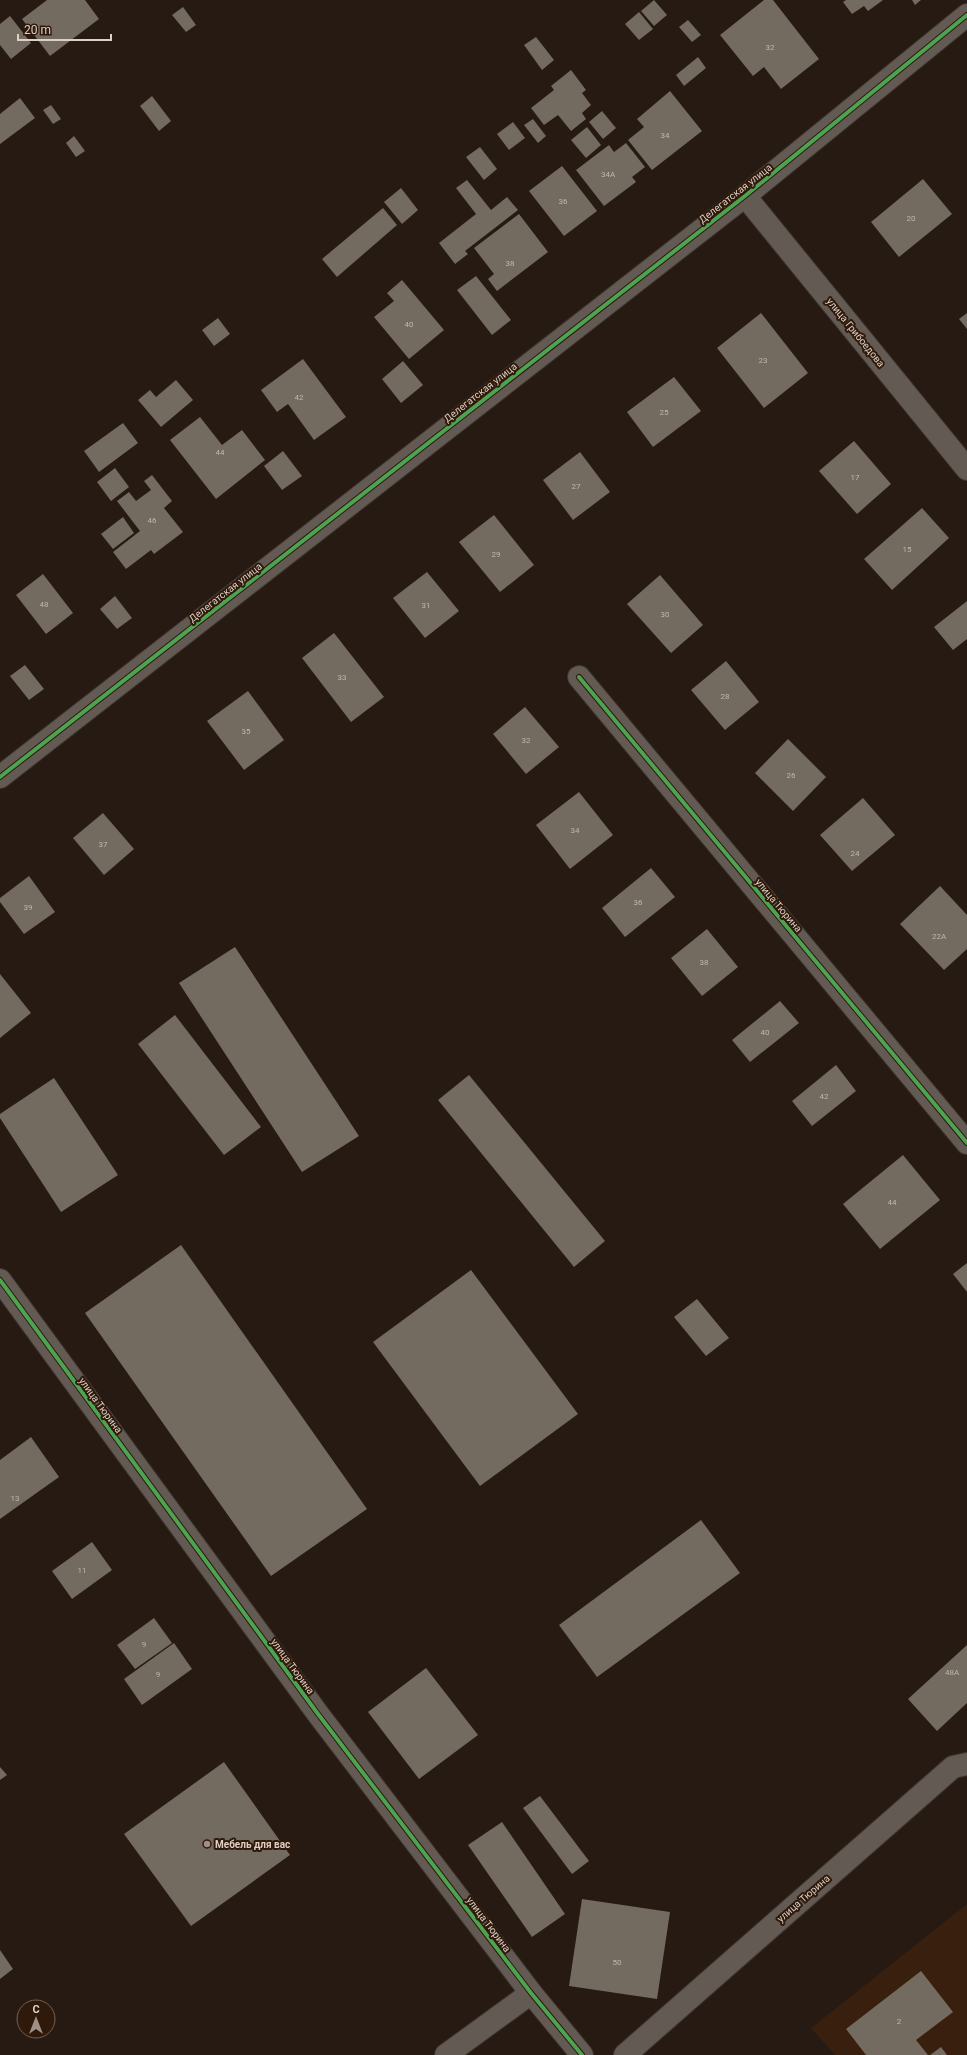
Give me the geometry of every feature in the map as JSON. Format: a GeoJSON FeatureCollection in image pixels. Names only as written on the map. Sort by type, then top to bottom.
{"type":"FeatureCollection","features":[{"type":"Feature","properties":{"kind":"street","name":"Делегатская улица"},"geometry":{"type":"LineString","coordinates":[[0,777],[746,196],[967,16]]}},
{"type":"Feature","properties":{"kind":"street","name":"улица Грибоедова"},"geometry":{"type":"LineString","coordinates":[[746,196],[967,469]]}},
{"type":"Feature","properties":{"kind":"street","name":"улица Тюрина"},"geometry":{"type":"LineString","coordinates":[[578,677],[967,1143]]}},
{"type":"Feature","properties":{"kind":"street","name":"улица Тюрина"},"geometry":{"type":"LineString","coordinates":[[0,1280],[318,1714],[531,1992],[582,2055]]}},
{"type":"Feature","properties":{"kind":"street","name":"улица Тюрина"},"geometry":{"type":"LineString","coordinates":[[625,2055],[953,1767],[967,1764]]}},
{"type":"Feature","properties":{"kind":"street"},"geometry":{"type":"LineString","coordinates":[[446,2055],[531,1992]]}},
{"type":"Feature","properties":{"kind":"shaded area"},"geometry":{"type":"Polygon","coordinates":[[[967,1904],[967,2055],[835,2055],[811,2028],[967,1904]]]}},
{"type":"Feature","properties":{"kind":"building"},"geometry":{"type":"Polygon","coordinates":[[[47,0],[85,0],[99,19],[50,56],[22,19],[47,0]]]}},
{"type":"Feature","properties":{"kind":"building"},"geometry":{"type":"Polygon","coordinates":[[[654,0],[667,15],[654,26],[641,11],[654,0]]]}},
{"type":"Feature","properties":{"kind":"building"},"geometry":{"type":"Polygon","coordinates":[[[764,0],[773,0],[819,59],[781,89],[764,67],[753,76],[720,35],[764,0]]]}},
{"type":"Feature","properties":{"kind":"building"},"geometry":{"type":"Polygon","coordinates":[[[846,0],[883,0],[868,11],[864,6],[852,14],[843,2],[846,0]]]}},
{"type":"Feature","properties":{"kind":"building"},"geometry":{"type":"Polygon","coordinates":[[[912,0],[921,0],[915,5],[912,0]]]}},
{"type":"Feature","properties":{"kind":"building"},"geometry":{"type":"Polygon","coordinates":[[[183,7],[196,25],[186,32],[172,15],[183,7]]]}},
{"type":"Feature","properties":{"kind":"building"},"geometry":{"type":"Polygon","coordinates":[[[639,12],[653,29],[639,40],[625,24],[639,12]]]}},
{"type":"Feature","properties":{"kind":"building"},"geometry":{"type":"Polygon","coordinates":[[[10,16],[31,43],[11,59],[0,45],[0,24],[10,16]]]}},
{"type":"Feature","properties":{"kind":"building"},"geometry":{"type":"Polygon","coordinates":[[[688,20],[701,35],[692,42],[679,27],[688,20]]]}},
{"type":"Feature","properties":{"kind":"building"},"geometry":{"type":"Polygon","coordinates":[[[536,37],[554,60],[542,70],[524,45],[536,37]]]}},
{"type":"Feature","properties":{"kind":"building"},"geometry":{"type":"Polygon","coordinates":[[[698,57],[706,68],[684,86],[676,75],[698,57]]]}},
{"type":"Feature","properties":{"kind":"building"},"geometry":{"type":"Polygon","coordinates":[[[571,70],[586,90],[582,93],[591,105],[582,113],[586,119],[571,131],[558,115],[544,125],[531,108],[554,90],[551,86],[571,70]]]}},
{"type":"Feature","properties":{"kind":"building"},"geometry":{"type":"Polygon","coordinates":[[[670,91],[702,131],[652,170],[628,140],[644,127],[637,119],[670,91]]]}},
{"type":"Feature","properties":{"kind":"building"},"geometry":{"type":"Polygon","coordinates":[[[152,96],[171,121],[159,131],[140,106],[152,96]]]}},
{"type":"Feature","properties":{"kind":"building"},"geometry":{"type":"Polygon","coordinates":[[[20,98],[35,118],[0,144],[0,114],[20,98]]]}},
{"type":"Feature","properties":{"kind":"building"},"geometry":{"type":"Polygon","coordinates":[[[51,105],[61,119],[53,124],[43,110],[51,105]]]}},
{"type":"Feature","properties":{"kind":"building"},"geometry":{"type":"Polygon","coordinates":[[[602,111],[616,128],[603,139],[589,122],[602,111]]]}},
{"type":"Feature","properties":{"kind":"building"},"geometry":{"type":"Polygon","coordinates":[[[533,119],[546,136],[538,143],[524,125],[533,119]]]}},
{"type":"Feature","properties":{"kind":"building"},"geometry":{"type":"Polygon","coordinates":[[[513,122],[525,138],[509,150],[497,134],[513,122]]]}},
{"type":"Feature","properties":{"kind":"building"},"geometry":{"type":"Polygon","coordinates":[[[587,127],[601,145],[586,158],[571,140],[587,127]]]}},
{"type":"Feature","properties":{"kind":"building"},"geometry":{"type":"Polygon","coordinates":[[[74,136],[85,151],[76,157],[66,143],[74,136]]]}},
{"type":"Feature","properties":{"kind":"building"},"geometry":{"type":"Polygon","coordinates":[[[626,143],[645,167],[632,177],[636,182],[604,206],[576,170],[609,145],[614,152],[626,143]]]}},
{"type":"Feature","properties":{"kind":"building"},"geometry":{"type":"Polygon","coordinates":[[[480,147],[497,169],[484,180],[466,157],[480,147]]]}},
{"type":"Feature","properties":{"kind":"building"},"geometry":{"type":"Polygon","coordinates":[[[562,166],[597,211],[564,236],[529,191],[562,166]]]}},
{"type":"Feature","properties":{"kind":"building"},"geometry":{"type":"Polygon","coordinates":[[[923,179],[952,214],[899,257],[871,222],[923,179]]]}},
{"type":"Feature","properties":{"kind":"building"},"geometry":{"type":"Polygon","coordinates":[[[467,180],[491,210],[507,197],[518,210],[465,251],[468,254],[455,264],[439,243],[476,214],[456,188],[467,180]]]}},
{"type":"Feature","properties":{"kind":"building"},"geometry":{"type":"Polygon","coordinates":[[[401,188],[418,210],[402,224],[384,202],[401,188]]]}},
{"type":"Feature","properties":{"kind":"building"},"geometry":{"type":"Polygon","coordinates":[[[383,208],[397,225],[337,277],[322,259],[383,208]]]}},
{"type":"Feature","properties":{"kind":"building"},"geometry":{"type":"Polygon","coordinates":[[[519,214],[548,252],[497,291],[488,279],[494,274],[474,248],[519,214]]]}},
{"type":"Feature","properties":{"kind":"building"},"geometry":{"type":"Polygon","coordinates":[[[476,276],[511,320],[492,335],[457,290],[476,276]]]}},
{"type":"Feature","properties":{"kind":"building"},"geometry":{"type":"Polygon","coordinates":[[[402,280],[444,330],[409,359],[374,317],[394,301],[387,293],[402,280]]]}},
{"type":"Feature","properties":{"kind":"building"},"geometry":{"type":"Polygon","coordinates":[[[761,313],[808,373],[764,408],[717,348],[761,313]]]}},
{"type":"Feature","properties":{"kind":"building"},"geometry":{"type":"Polygon","coordinates":[[[967,313],[967,329],[959,319],[967,313]]]}},
{"type":"Feature","properties":{"kind":"building"},"geometry":{"type":"Polygon","coordinates":[[[218,318],[230,334],[214,346],[202,330],[218,318]]]}},
{"type":"Feature","properties":{"kind":"building"},"geometry":{"type":"Polygon","coordinates":[[[303,359],[346,417],[314,440],[288,404],[277,412],[261,390],[303,359]]]}},
{"type":"Feature","properties":{"kind":"building"},"geometry":{"type":"Polygon","coordinates":[[[403,361],[423,385],[401,403],[382,379],[403,361]]]}},
{"type":"Feature","properties":{"kind":"building"},"geometry":{"type":"Polygon","coordinates":[[[674,377],[701,411],[653,447],[627,412],[674,377]]]}},
{"type":"Feature","properties":{"kind":"building"},"geometry":{"type":"Polygon","coordinates":[[[176,380],[193,400],[161,427],[138,400],[150,390],[156,397],[176,380]]]}},
{"type":"Feature","properties":{"kind":"building"},"geometry":{"type":"Polygon","coordinates":[[[200,417],[222,445],[242,430],[265,460],[216,499],[170,440],[200,417]]]}},
{"type":"Feature","properties":{"kind":"building"},"geometry":{"type":"Polygon","coordinates":[[[123,423],[138,443],[99,472],[84,451],[123,423]]]}},
{"type":"Feature","properties":{"kind":"building"},"geometry":{"type":"Polygon","coordinates":[[[854,441],[891,484],[857,514],[819,471],[854,441]]]}},
{"type":"Feature","properties":{"kind":"building"},"geometry":{"type":"Polygon","coordinates":[[[283,451],[302,476],[282,490],[264,466],[283,451]]]}},
{"type":"Feature","properties":{"kind":"building"},"geometry":{"type":"Polygon","coordinates":[[[580,452],[610,492],[573,520],[543,480],[580,452]]]}},
{"type":"Feature","properties":{"kind":"building"},"geometry":{"type":"Polygon","coordinates":[[[115,468],[129,487],[111,501],[97,482],[115,468]]]}},
{"type":"Feature","properties":{"kind":"building"},"geometry":{"type":"Polygon","coordinates":[[[152,475],[172,501],[164,508],[183,532],[154,554],[151,550],[126,569],[113,552],[140,531],[117,501],[129,492],[136,501],[151,490],[144,481],[152,475]]]}},
{"type":"Feature","properties":{"kind":"building"},"geometry":{"type":"Polygon","coordinates":[[[922,508],[949,538],[892,590],[864,559],[922,508]]]}},
{"type":"Feature","properties":{"kind":"building"},"geometry":{"type":"Polygon","coordinates":[[[494,515],[534,565],[500,592],[459,542],[494,515]]]}},
{"type":"Feature","properties":{"kind":"building"},"geometry":{"type":"Polygon","coordinates":[[[123,517],[134,533],[113,549],[101,534],[123,517]]]}},
{"type":"Feature","properties":{"kind":"building"},"geometry":{"type":"Polygon","coordinates":[[[427,572],[459,611],[425,638],[393,598],[427,572]]]}},
{"type":"Feature","properties":{"kind":"building"},"geometry":{"type":"Polygon","coordinates":[[[43,574],[73,613],[46,634],[16,595],[43,574]]]}},
{"type":"Feature","properties":{"kind":"building"},"geometry":{"type":"Polygon","coordinates":[[[660,575],[703,625],[671,653],[627,604],[660,575]]]}},
{"type":"Feature","properties":{"kind":"building"},"geometry":{"type":"Polygon","coordinates":[[[115,596],[132,618],[117,629],[100,609],[115,596]]]}},
{"type":"Feature","properties":{"kind":"building"},"geometry":{"type":"Polygon","coordinates":[[[967,601],[967,639],[953,650],[934,627],[967,601]]]}},
{"type":"Feature","properties":{"kind":"building"},"geometry":{"type":"Polygon","coordinates":[[[334,633],[384,697],[351,722],[302,658],[334,633]]]}},
{"type":"Feature","properties":{"kind":"building"},"geometry":{"type":"Polygon","coordinates":[[[726,661],[759,702],[725,730],[691,690],[726,661]]]}},
{"type":"Feature","properties":{"kind":"building"},"geometry":{"type":"Polygon","coordinates":[[[25,665],[44,689],[29,700],[10,676],[25,665]]]}},
{"type":"Feature","properties":{"kind":"building"},"geometry":{"type":"Polygon","coordinates":[[[248,691],[284,740],[244,770],[207,721],[248,691]]]}},
{"type":"Feature","properties":{"kind":"building"},"geometry":{"type":"Polygon","coordinates":[[[525,707],[559,747],[526,774],[493,734],[525,707]]]}},
{"type":"Feature","properties":{"kind":"building"},"geometry":{"type":"Polygon","coordinates":[[[788,739],[826,777],[793,811],[755,773],[788,739]]]}},
{"type":"Feature","properties":{"kind":"building"},"geometry":{"type":"Polygon","coordinates":[[[579,792],[613,835],[570,869],[536,825],[579,792]]]}},
{"type":"Feature","properties":{"kind":"building"},"geometry":{"type":"Polygon","coordinates":[[[863,798],[895,835],[852,871],[820,835],[863,798]]]}},
{"type":"Feature","properties":{"kind":"building"},"geometry":{"type":"Polygon","coordinates":[[[103,813],[134,849],[104,875],[73,838],[103,813]]]}},
{"type":"Feature","properties":{"kind":"building"},"geometry":{"type":"Polygon","coordinates":[[[651,868],[675,897],[625,937],[602,908],[651,868]]]}},
{"type":"Feature","properties":{"kind":"building"},"geometry":{"type":"Polygon","coordinates":[[[29,876],[55,912],[24,934],[0,902],[0,898],[29,876]]]}},
{"type":"Feature","properties":{"kind":"building"},"geometry":{"type":"Polygon","coordinates":[[[940,886],[967,915],[967,949],[944,970],[900,924],[940,886]]]}},
{"type":"Feature","properties":{"kind":"building"},"geometry":{"type":"Polygon","coordinates":[[[707,929],[738,967],[702,996],[671,958],[707,929]]]}},
{"type":"Feature","properties":{"kind":"building"},"geometry":{"type":"Polygon","coordinates":[[[235,947],[359,1136],[302,1172],[179,983],[235,947]]]}},
{"type":"Feature","properties":{"kind":"building"},"geometry":{"type":"Polygon","coordinates":[[[0,974],[31,1013],[0,1038],[0,974]]]}},
{"type":"Feature","properties":{"kind":"building"},"geometry":{"type":"Polygon","coordinates":[[[780,1001],[799,1023],[750,1062],[732,1040],[780,1001]]]}},
{"type":"Feature","properties":{"kind":"building"},"geometry":{"type":"Polygon","coordinates":[[[175,1015],[261,1127],[224,1155],[138,1044],[175,1015]]]}},
{"type":"Feature","properties":{"kind":"building"},"geometry":{"type":"Polygon","coordinates":[[[836,1065],[856,1091],[812,1126],[792,1101],[836,1065]]]}},
{"type":"Feature","properties":{"kind":"building"},"geometry":{"type":"Polygon","coordinates":[[[469,1075],[605,1241],[574,1267],[438,1100],[469,1075]]]}},
{"type":"Feature","properties":{"kind":"building"},"geometry":{"type":"Polygon","coordinates":[[[54,1078],[118,1175],[61,1212],[0,1118],[0,1114],[54,1078]]]}},
{"type":"Feature","properties":{"kind":"building"},"geometry":{"type":"Polygon","coordinates":[[[903,1155],[940,1200],[880,1249],[843,1204],[903,1155]]]}},
{"type":"Feature","properties":{"kind":"building"},"geometry":{"type":"Polygon","coordinates":[[[181,1245],[367,1509],[271,1576],[85,1313],[181,1245]]]}},
{"type":"Feature","properties":{"kind":"building"},"geometry":{"type":"Polygon","coordinates":[[[967,1263],[967,1292],[953,1274],[967,1263]]]}},
{"type":"Feature","properties":{"kind":"building"},"geometry":{"type":"Polygon","coordinates":[[[471,1270],[578,1414],[480,1486],[373,1342],[471,1270]]]}},
{"type":"Feature","properties":{"kind":"building"},"geometry":{"type":"Polygon","coordinates":[[[697,1299],[729,1338],[706,1356],[674,1317],[697,1299]]]}},
{"type":"Feature","properties":{"kind":"building"},"geometry":{"type":"Polygon","coordinates":[[[31,1437],[59,1477],[0,1519],[0,1460],[31,1437]]]}},
{"type":"Feature","properties":{"kind":"building"},"geometry":{"type":"Polygon","coordinates":[[[701,1520],[740,1573],[597,1677],[559,1625],[701,1520]]]}},
{"type":"Feature","properties":{"kind":"building"},"geometry":{"type":"Polygon","coordinates":[[[92,1542],[112,1570],[72,1599],[52,1571],[92,1542]]]}},
{"type":"Feature","properties":{"kind":"building"},"geometry":{"type":"Polygon","coordinates":[[[154,1618],[172,1643],[135,1669],[117,1645],[154,1618]]]}},
{"type":"Feature","properties":{"kind":"building"},"geometry":{"type":"Polygon","coordinates":[[[174,1643],[192,1669],[142,1705],[124,1679],[174,1643]]]}},
{"type":"Feature","properties":{"kind":"building"},"geometry":{"type":"Polygon","coordinates":[[[967,1645],[967,1703],[937,1731],[908,1699],[967,1645]]]}},
{"type":"Feature","properties":{"kind":"building"},"geometry":{"type":"Polygon","coordinates":[[[426,1668],[478,1735],[419,1779],[368,1712],[426,1668]]]}},
{"type":"Feature","properties":{"kind":"building","name":"Мебель для вас"},"geometry":{"type":"Polygon","coordinates":[[[224,1762],[290,1855],[191,1926],[124,1834],[224,1762]]]}},
{"type":"Feature","properties":{"kind":"building"},"geometry":{"type":"Polygon","coordinates":[[[0,1767],[7,1775],[0,1780],[0,1767]]]}},
{"type":"Feature","properties":{"kind":"building"},"geometry":{"type":"Polygon","coordinates":[[[540,1796],[589,1861],[572,1874],[523,1808],[540,1796]]]}},
{"type":"Feature","properties":{"kind":"building"},"geometry":{"type":"Polygon","coordinates":[[[502,1822],[565,1914],[532,1937],[468,1845],[502,1822]]]}},
{"type":"Feature","properties":{"kind":"building"},"geometry":{"type":"Polygon","coordinates":[[[582,1899],[670,1912],[657,1999],[569,1986],[582,1899]]]}},
{"type":"Feature","properties":{"kind":"building"},"geometry":{"type":"Polygon","coordinates":[[[0,1950],[13,1969],[0,1979],[0,1950]]]}},
{"type":"Feature","properties":{"kind":"building"},"geometry":{"type":"Polygon","coordinates":[[[921,1971],[953,2012],[916,2040],[928,2055],[866,2055],[846,2029],[921,1971]]]}},
{"type":"Feature","properties":{"kind":"building"},"geometry":{"type":"Polygon","coordinates":[[[941,2047],[947,2055],[930,2055],[941,2047]]]}},
{"type":"Feature","properties":{"kind":"cycle path"},"geometry":{"type":"LineString","coordinates":[[0,777],[745,196],[967,15]]}},
{"type":"Feature","properties":{"kind":"cycle path"},"geometry":{"type":"LineString","coordinates":[[579,677],[967,1143]]}},
{"type":"Feature","properties":{"kind":"cycle path"},"geometry":{"type":"LineString","coordinates":[[0,1280],[318,1714],[531,1993],[582,2055]]}},
{"type":"Feature","properties":{"kind":"place","name":"Мебель для вас"},"geometry":{"type":"Point","coordinates":[207,1844]}}]}
